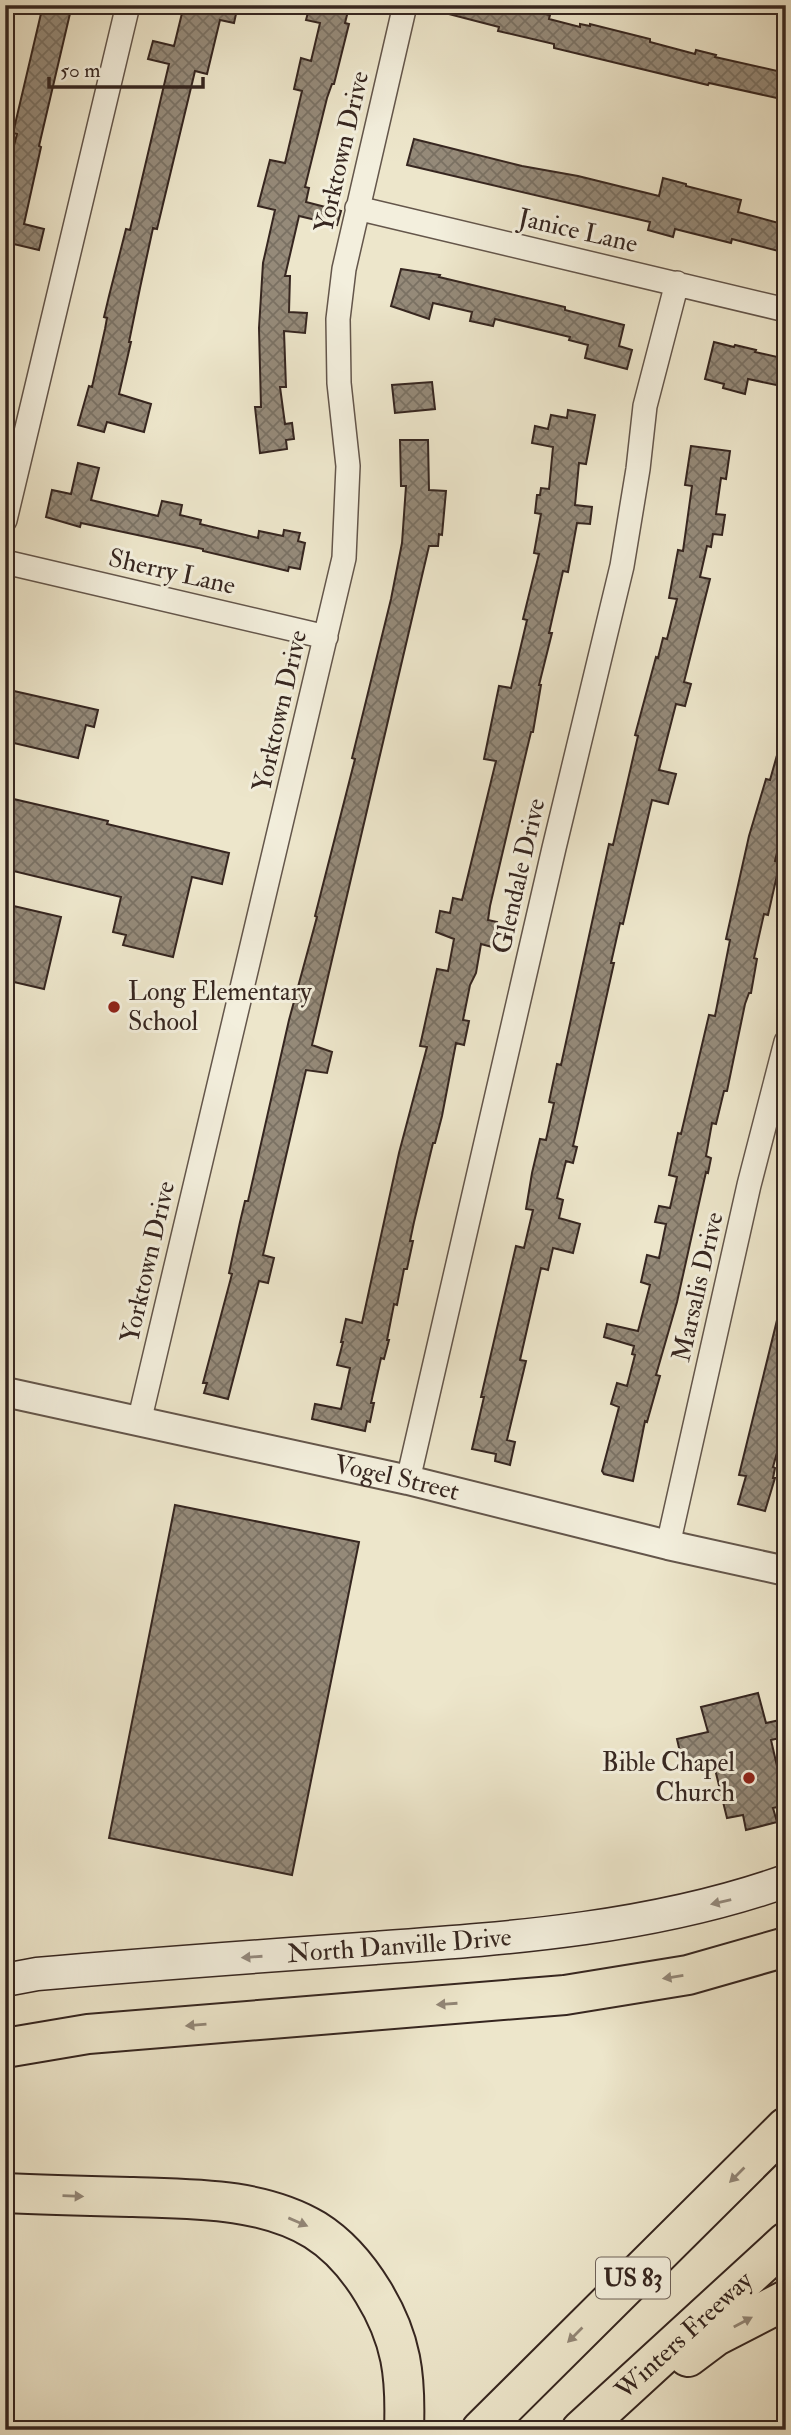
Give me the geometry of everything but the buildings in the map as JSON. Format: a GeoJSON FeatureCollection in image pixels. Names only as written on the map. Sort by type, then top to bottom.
{"type":"FeatureCollection","features":[{"type":"Feature","properties":{"kind":"highway"},"geometry":{"type":"LineString","coordinates":[[5,2048],[88,2034],[565,1995],[688,1975],[786,1947]]}},
{"type":"Feature","properties":{"kind":"highway","name":"US 83"},"geometry":{"type":"LineString","coordinates":[[481,2430],[786,2127]]}},
{"type":"Feature","properties":{"kind":"highway"},"geometry":{"type":"LineString","coordinates":[[5,2193],[234,2203],[298,2221],[317,2232],[347,2257],[365,2279],[383,2308],[398,2342],[405,2401],[404,2430]]}},
{"type":"Feature","properties":{"kind":"highway","name":"Winters Freeway"},"geometry":{"type":"LineString","coordinates":[[584,2430],[786,2242]]}},
{"type":"Feature","properties":{"kind":"highway"},"geometry":{"type":"LineString","coordinates":[[584,2430],[716,2336],[786,2300]]}},
{"type":"Feature","properties":{"kind":"main road","name":"North Danville Drive"},"geometry":{"type":"LineString","coordinates":[[5,1980],[50,1972],[497,1939],[637,1920],[742,1897],[786,1881]]}},
{"type":"Feature","properties":{"kind":"street"},"geometry":{"type":"LineString","coordinates":[[5,520],[128,5]]}},
{"type":"Feature","properties":{"kind":"street","name":"Yorktown Drive"},"geometry":{"type":"LineString","coordinates":[[139,1422],[344,558],[348,466],[339,383],[338,319],[344,269],[357,208],[405,5]]}},
{"type":"Feature","properties":{"kind":"street","name":"Janice Lane"},"geometry":{"type":"LineString","coordinates":[[357,208],[786,310]]}},
{"type":"Feature","properties":{"kind":"street","name":"Glendale Drive"},"geometry":{"type":"LineString","coordinates":[[408,1480],[622,566],[645,406],[677,283]]}},
{"type":"Feature","properties":{"kind":"street","name":"Sherry Lane"},"geometry":{"type":"LineString","coordinates":[[5,562],[326,637]]}},
{"type":"Feature","properties":{"kind":"street","name":"Marsalis Drive"},"geometry":{"type":"LineString","coordinates":[[668,1545],[746,1199],[786,1042]]}},
{"type":"Feature","properties":{"kind":"street","name":"Vogel Street"},"geometry":{"type":"LineString","coordinates":[[5,1392],[408,1480],[668,1545],[786,1571]]}},
{"type":"Feature","properties":{"kind":"place","name":"Long Elementary School"},"geometry":{"type":"Point","coordinates":[114,1007]}},
{"type":"Feature","properties":{"kind":"place","name":"Bible Chapel Church"},"geometry":{"type":"Point","coordinates":[749,1778]}}]}
